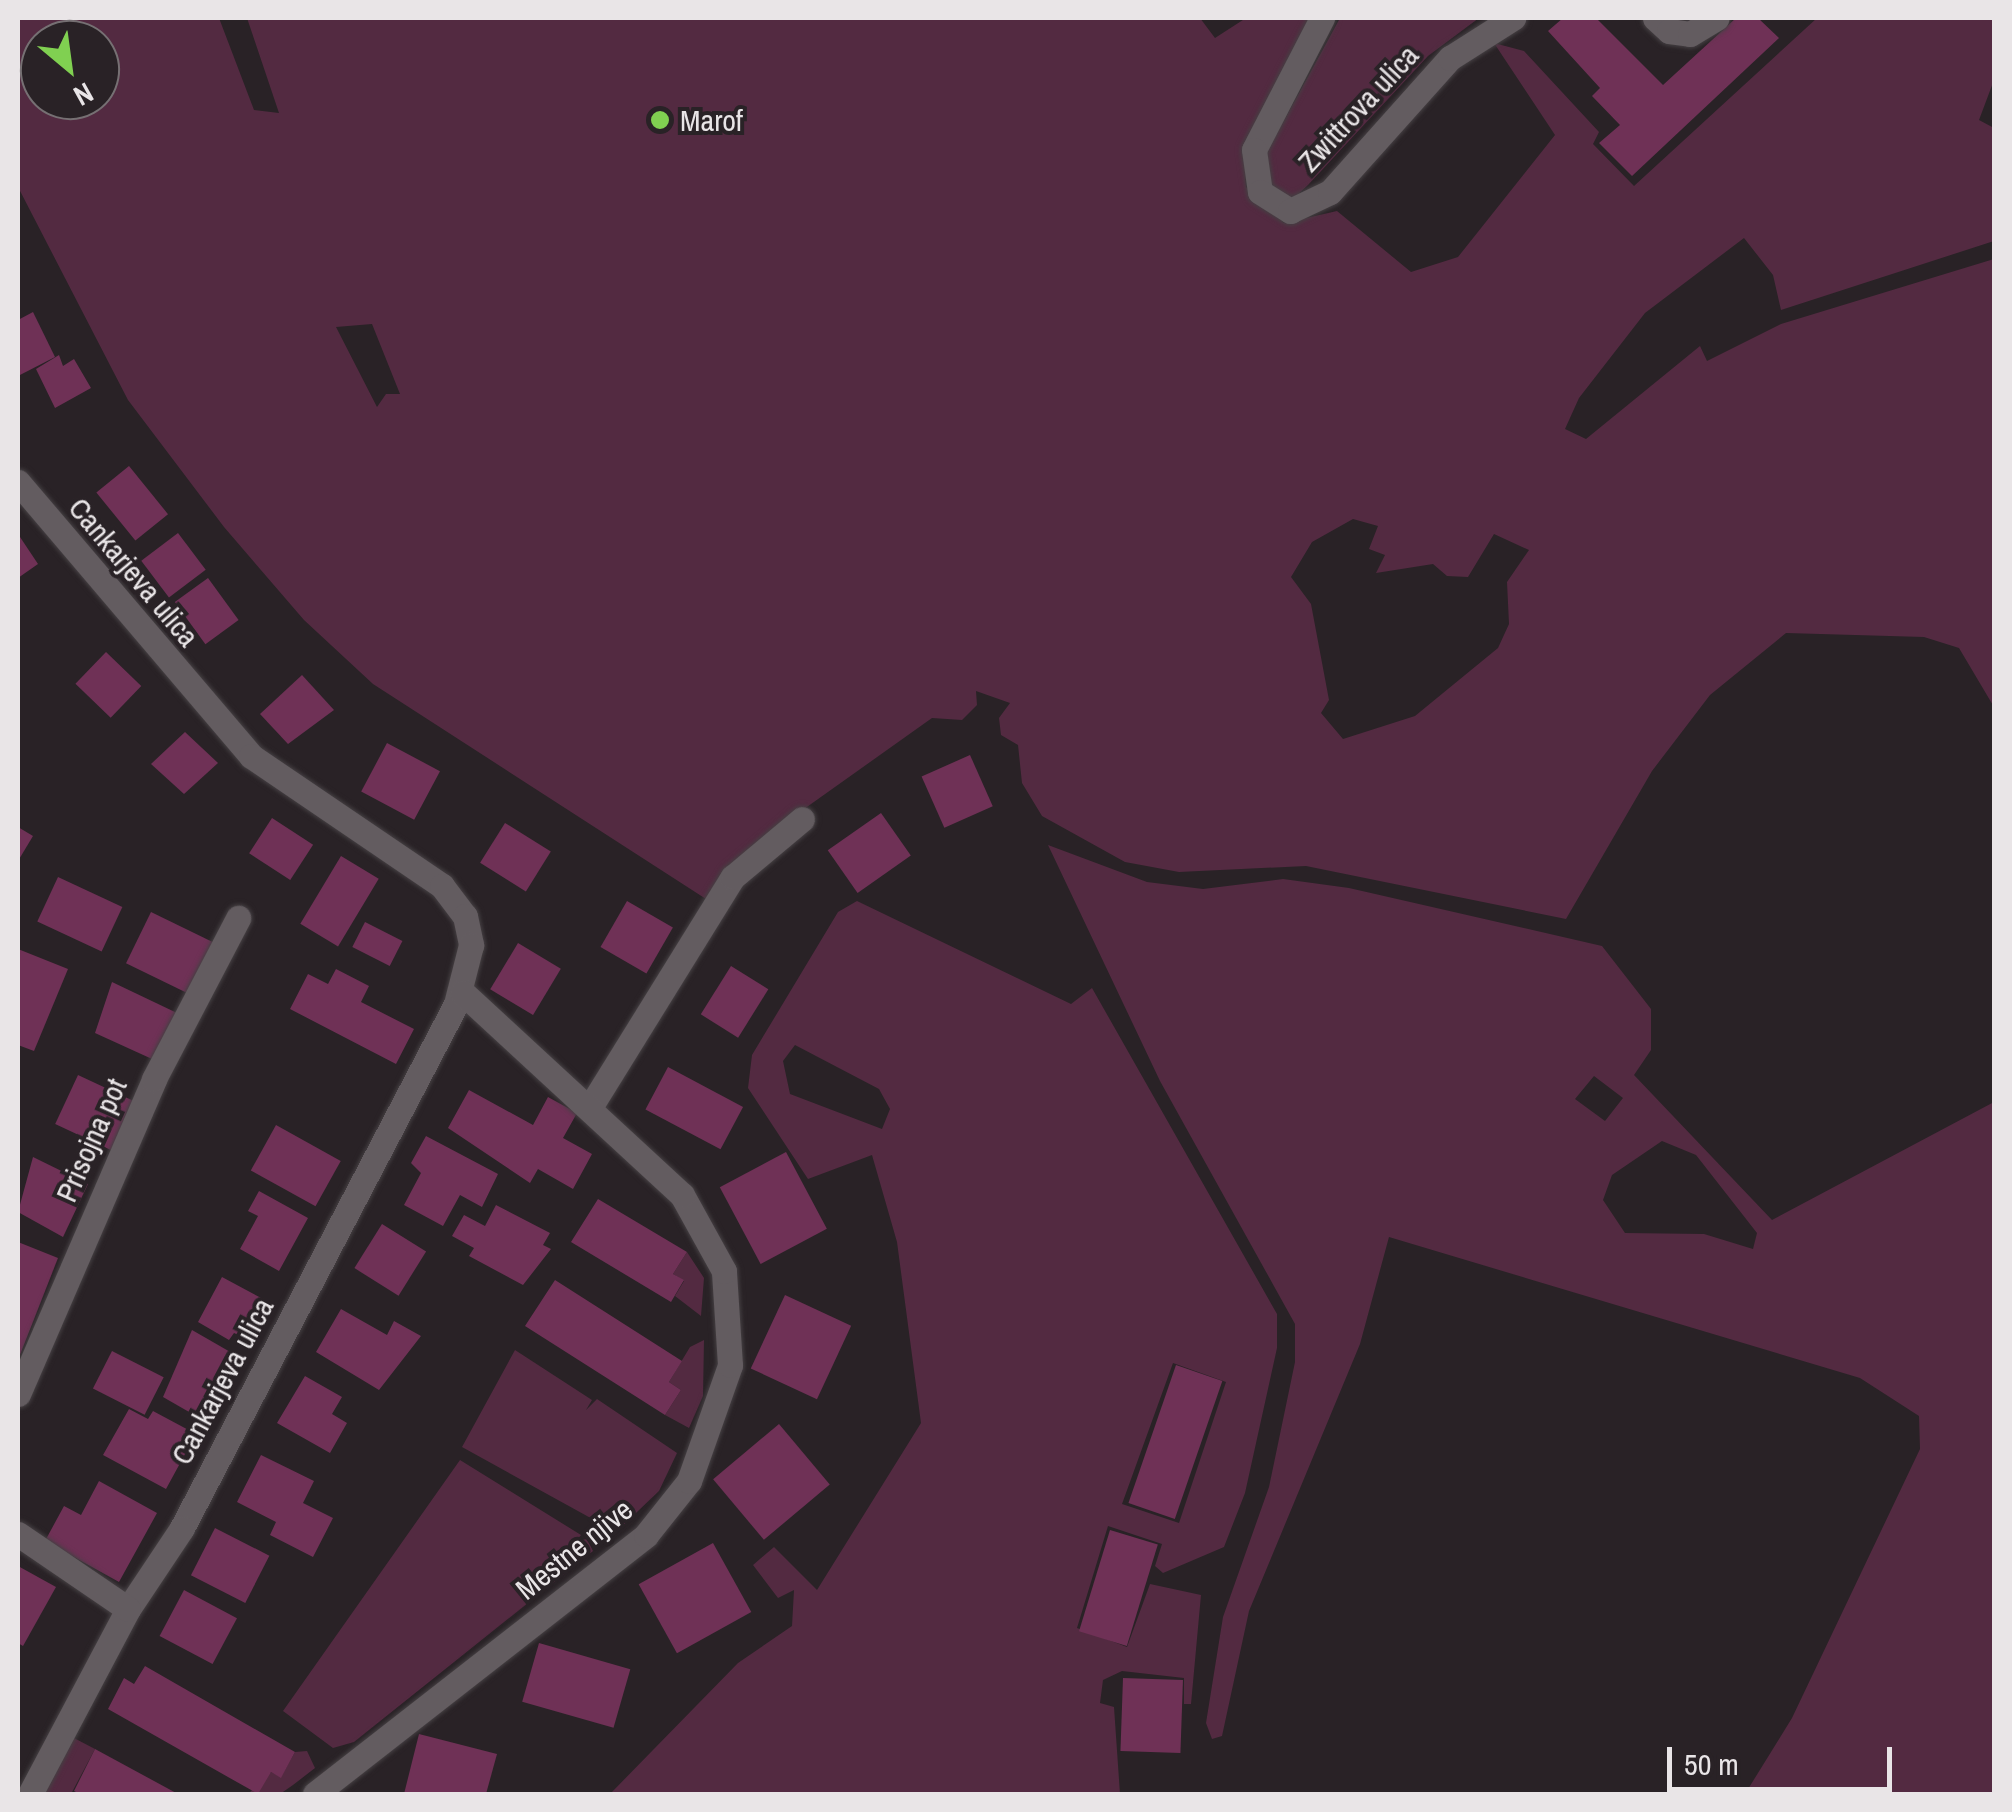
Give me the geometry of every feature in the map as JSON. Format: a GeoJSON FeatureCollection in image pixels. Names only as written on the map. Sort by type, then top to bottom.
{"type":"FeatureCollection","features":[{"type":"Feature","properties":{"kind":"street","name":"Zwittrova ulica"},"geometry":{"type":"LineString","coordinates":[[1322,18],[1254,150],[1260,192],[1290,211],[1330,192],[1450,58],[1513,18]]}},
{"type":"Feature","properties":{"kind":"street"},"geometry":{"type":"LineString","coordinates":[[1655,18],[1669,31],[1690,34],[1717,18]]}},
{"type":"Feature","properties":{"kind":"street","name":"Cankarjeva ulica"},"geometry":{"type":"LineString","coordinates":[[18,482],[251,756],[442,886],[465,916],[471,945],[462,992],[182,1528],[128,1609],[30,1794]]}},
{"type":"Feature","properties":{"kind":"street"},"geometry":{"type":"LineString","coordinates":[[462,992],[592,1104],[733,876],[802,820]]}},
{"type":"Feature","properties":{"kind":"street","name":"Prisojna pot"},"geometry":{"type":"LineString","coordinates":[[18,1394],[154,1079],[238,918]]}},
{"type":"Feature","properties":{"kind":"street","name":"Mestne njive"},"geometry":{"type":"LineString","coordinates":[[314,1794],[646,1535],[689,1481],[730,1365],[730,1292],[715,1248],[658,1166],[592,1104]]}},
{"type":"Feature","properties":{"kind":"street"},"geometry":{"type":"LineString","coordinates":[[18,1534],[128,1609]]}},
{"type":"Feature","properties":{"kind":"shaded area"},"geometry":{"type":"Polygon","coordinates":[[[18,18],[219,18],[254,110],[279,113],[247,18],[1200,18],[1215,38],[1246,18],[1311,18],[1244,156],[1246,187],[1284,223],[1337,211],[1411,272],[1458,257],[1555,135],[1494,43],[1524,51],[1599,132],[1593,144],[1634,186],[1817,18],[1994,18],[1994,80],[1979,120],[1994,128],[1994,241],[1781,310],[1773,275],[1744,238],[1645,313],[1579,398],[1565,429],[1586,439],[1700,346],[1707,361],[1781,324],[1994,259],[1994,707],[1959,648],[1924,637],[1786,633],[1710,695],[1652,771],[1566,919],[1306,866],[1179,872],[1125,862],[1042,816],[1022,783],[1018,745],[1001,735],[999,718],[1010,703],[976,691],[977,705],[962,720],[932,718],[790,819],[706,899],[373,684],[304,620],[224,527],[128,400],[18,187],[18,18]],[[372,324],[336,327],[377,407],[386,394],[400,394],[372,324]],[[1353,519],[1312,542],[1291,577],[1311,604],[1329,700],[1321,713],[1343,739],[1415,716],[1498,648],[1509,624],[1507,582],[1529,550],[1494,534],[1468,577],[1447,576],[1433,564],[1376,573],[1385,555],[1369,549],[1378,526],[1353,519]]]}},
{"type":"Feature","properties":{"kind":"shaded area"},"geometry":{"type":"Polygon","coordinates":[[[1340,18],[1479,18],[1428,56],[1294,198],[1278,197],[1261,176],[1263,159],[1340,18]]]}},
{"type":"Feature","properties":{"kind":"shaded area"},"geometry":{"type":"Polygon","coordinates":[[[1048,845],[1147,882],[1203,889],[1283,879],[1349,888],[1602,946],[1651,1009],[1651,1050],[1634,1075],[1772,1220],[1994,1102],[1994,1794],[1745,1794],[1792,1718],[1920,1449],[1919,1416],[1860,1378],[1389,1237],[1360,1344],[1249,1611],[1222,1736],[1212,1739],[1206,1723],[1223,1617],[1269,1487],[1295,1362],[1295,1324],[1160,1081],[1048,845]],[[1594,1076],[1575,1099],[1605,1121],[1623,1098],[1594,1076]],[[1662,1141],[1612,1175],[1603,1200],[1625,1233],[1704,1234],[1753,1249],[1757,1233],[1696,1155],[1662,1141]]]}},
{"type":"Feature","properties":{"kind":"shaded area"},"geometry":{"type":"Polygon","coordinates":[[[857,901],[1071,1004],[1092,988],[1277,1314],[1277,1348],[1245,1493],[1224,1547],[1163,1573],[1155,1566],[1162,1544],[1108,1526],[1077,1628],[1127,1647],[1150,1584],[1201,1595],[1191,1704],[1184,1704],[1184,1678],[1122,1671],[1103,1680],[1100,1703],[1114,1707],[1120,1794],[610,1794],[738,1663],[792,1626],[794,1590],[778,1598],[753,1565],[774,1547],[817,1590],[921,1423],[897,1242],[872,1155],[808,1179],[748,1088],[752,1055],[838,912],[857,901]],[[795,1045],[783,1061],[790,1094],[882,1129],[890,1109],[879,1089],[795,1045]],[[1173,1363],[1122,1504],[1179,1523],[1226,1382],[1173,1363]]]}},
{"type":"Feature","properties":{"kind":"shaded area"},"geometry":{"type":"Polygon","coordinates":[[[687,1252],[704,1278],[701,1316],[675,1296],[684,1281],[673,1274],[687,1252]]]}},
{"type":"Feature","properties":{"kind":"shaded area"},"geometry":{"type":"Polygon","coordinates":[[[704,1340],[703,1396],[689,1428],[665,1415],[681,1390],[669,1382],[690,1347],[704,1340]]]}},
{"type":"Feature","properties":{"kind":"shaded area"},"geometry":{"type":"Polygon","coordinates":[[[515,1350],[592,1400],[586,1410],[597,1399],[677,1453],[659,1491],[616,1532],[462,1447],[515,1350]]]}},
{"type":"Feature","properties":{"kind":"shaded area"},"geometry":{"type":"Polygon","coordinates":[[[460,1460],[581,1535],[576,1541],[587,1539],[593,1551],[354,1742],[333,1748],[283,1711],[460,1460]]]}},
{"type":"Feature","properties":{"kind":"shaded area"},"geometry":{"type":"Polygon","coordinates":[[[72,1737],[95,1749],[71,1794],[41,1794],[72,1737]]]}},
{"type":"Feature","properties":{"kind":"shaded area"},"geometry":{"type":"Polygon","coordinates":[[[307,1751],[315,1768],[293,1785],[280,1794],[248,1794],[271,1772],[281,1777],[295,1752],[307,1751]]]}},
{"type":"Feature","properties":{"kind":"building"},"geometry":{"type":"Polygon","coordinates":[[[1563,18],[1596,18],[1663,85],[1736,18],[1758,18],[1779,38],[1632,176],[1599,143],[1620,125],[1592,96],[1600,88],[1548,31],[1563,18]]]}},
{"type":"Feature","properties":{"kind":"building"},"geometry":{"type":"Polygon","coordinates":[[[33,312],[55,357],[18,376],[18,320],[33,312]]]}},
{"type":"Feature","properties":{"kind":"building"},"geometry":{"type":"Polygon","coordinates":[[[59,355],[63,366],[74,359],[91,388],[55,408],[36,369],[59,355]]]}},
{"type":"Feature","properties":{"kind":"building"},"geometry":{"type":"Polygon","coordinates":[[[129,466],[168,514],[135,541],[96,492],[129,466]]]}},
{"type":"Feature","properties":{"kind":"building"},"geometry":{"type":"Polygon","coordinates":[[[178,533],[206,570],[169,597],[141,561],[178,533]]]}},
{"type":"Feature","properties":{"kind":"building"},"geometry":{"type":"Polygon","coordinates":[[[18,534],[38,564],[18,578],[18,534]]]}},
{"type":"Feature","properties":{"kind":"building"},"geometry":{"type":"Polygon","coordinates":[[[208,578],[239,620],[205,644],[175,602],[208,578]]]}},
{"type":"Feature","properties":{"kind":"building"},"geometry":{"type":"Polygon","coordinates":[[[106,652],[141,686],[111,718],[75,684],[106,652]]]}},
{"type":"Feature","properties":{"kind":"building"},"geometry":{"type":"Polygon","coordinates":[[[302,675],[334,710],[288,744],[260,714],[302,675]]]}},
{"type":"Feature","properties":{"kind":"building"},"geometry":{"type":"Polygon","coordinates":[[[185,732],[218,763],[184,794],[151,764],[185,732]]]}},
{"type":"Feature","properties":{"kind":"building"},"geometry":{"type":"Polygon","coordinates":[[[387,743],[440,771],[414,820],[361,792],[387,743]]]}},
{"type":"Feature","properties":{"kind":"building"},"geometry":{"type":"Polygon","coordinates":[[[970,755],[993,806],[944,828],[922,777],[970,755]]]}},
{"type":"Feature","properties":{"kind":"building"},"geometry":{"type":"Polygon","coordinates":[[[881,813],[911,856],[858,893],[828,850],[881,813]]]}},
{"type":"Feature","properties":{"kind":"building"},"geometry":{"type":"Polygon","coordinates":[[[272,818],[313,845],[290,880],[249,853],[272,818]]]}},
{"type":"Feature","properties":{"kind":"building"},"geometry":{"type":"Polygon","coordinates":[[[505,823],[551,852],[526,891],[480,863],[505,823]]]}},
{"type":"Feature","properties":{"kind":"building"},"geometry":{"type":"Polygon","coordinates":[[[18,827],[33,836],[18,861],[18,827]]]}},
{"type":"Feature","properties":{"kind":"building"},"geometry":{"type":"Polygon","coordinates":[[[341,856],[379,879],[338,946],[300,924],[341,856]]]}},
{"type":"Feature","properties":{"kind":"building"},"geometry":{"type":"Polygon","coordinates":[[[58,877],[122,907],[102,951],[37,921],[58,877]]]}},
{"type":"Feature","properties":{"kind":"building"},"geometry":{"type":"Polygon","coordinates":[[[627,901],[673,927],[646,973],[600,947],[627,901]]]}},
{"type":"Feature","properties":{"kind":"building"},"geometry":{"type":"Polygon","coordinates":[[[151,912],[216,944],[191,995],[126,963],[151,912]]]}},
{"type":"Feature","properties":{"kind":"building"},"geometry":{"type":"Polygon","coordinates":[[[365,922],[402,941],[390,966],[352,947],[365,922]]]}},
{"type":"Feature","properties":{"kind":"building"},"geometry":{"type":"Polygon","coordinates":[[[518,943],[561,969],[533,1015],[490,989],[518,943]]]}},
{"type":"Feature","properties":{"kind":"building"},"geometry":{"type":"Polygon","coordinates":[[[18,949],[68,969],[34,1051],[18,1045],[18,949]]]}},
{"type":"Feature","properties":{"kind":"building"},"geometry":{"type":"Polygon","coordinates":[[[731,966],[768,989],[738,1038],[701,1014],[731,966]]]}},
{"type":"Feature","properties":{"kind":"building"},"geometry":{"type":"Polygon","coordinates":[[[336,969],[369,986],[361,1002],[414,1029],[396,1064],[290,1009],[308,974],[328,984],[336,969]]]}},
{"type":"Feature","properties":{"kind":"building"},"geometry":{"type":"Polygon","coordinates":[[[112,982],[177,1013],[152,1059],[95,1033],[112,982]]]}},
{"type":"Feature","properties":{"kind":"building"},"geometry":{"type":"Polygon","coordinates":[[[668,1067],[743,1107],[721,1149],[645,1109],[668,1067]]]}},
{"type":"Feature","properties":{"kind":"building"},"geometry":{"type":"Polygon","coordinates":[[[78,1075],[134,1101],[111,1150],[55,1124],[78,1075]]]}},
{"type":"Feature","properties":{"kind":"building"},"geometry":{"type":"Polygon","coordinates":[[[469,1090],[533,1125],[548,1097],[577,1113],[563,1138],[592,1154],[573,1189],[538,1169],[530,1183],[448,1128],[469,1090]]]}},
{"type":"Feature","properties":{"kind":"building"},"geometry":{"type":"Polygon","coordinates":[[[276,1125],[341,1161],[316,1206],[251,1170],[276,1125]]]}},
{"type":"Feature","properties":{"kind":"building"},"geometry":{"type":"Polygon","coordinates":[[[426,1136],[498,1174],[482,1207],[460,1195],[443,1226],[404,1205],[421,1173],[411,1163],[426,1136]]]}},
{"type":"Feature","properties":{"kind":"building"},"geometry":{"type":"Polygon","coordinates":[[[786,1152],[827,1229],[761,1264],[720,1187],[786,1152]]]}},
{"type":"Feature","properties":{"kind":"building"},"geometry":{"type":"Polygon","coordinates":[[[33,1157],[88,1184],[63,1237],[18,1212],[33,1157]]]}},
{"type":"Feature","properties":{"kind":"building"},"geometry":{"type":"Polygon","coordinates":[[[259,1191],[308,1218],[279,1271],[240,1249],[258,1216],[248,1211],[259,1191]]]}},
{"type":"Feature","properties":{"kind":"building"},"geometry":{"type":"Polygon","coordinates":[[[598,1199],[687,1252],[673,1274],[684,1280],[671,1302],[571,1242],[598,1199]]]}},
{"type":"Feature","properties":{"kind":"building"},"geometry":{"type":"Polygon","coordinates":[[[496,1205],[550,1233],[543,1245],[551,1249],[523,1285],[469,1256],[474,1248],[452,1236],[464,1215],[485,1226],[496,1205]]]}},
{"type":"Feature","properties":{"kind":"building"},"geometry":{"type":"Polygon","coordinates":[[[382,1224],[426,1252],[399,1296],[354,1268],[382,1224]]]}},
{"type":"Feature","properties":{"kind":"building"},"geometry":{"type":"Polygon","coordinates":[[[18,1242],[58,1258],[18,1360],[18,1242]]]}},
{"type":"Feature","properties":{"kind":"building"},"geometry":{"type":"Polygon","coordinates":[[[222,1277],[263,1299],[257,1309],[265,1314],[245,1338],[234,1333],[229,1340],[198,1322],[222,1277]]]}},
{"type":"Feature","properties":{"kind":"building"},"geometry":{"type":"Polygon","coordinates":[[[555,1280],[682,1361],[669,1382],[681,1390],[665,1415],[525,1326],[555,1280]]]}},
{"type":"Feature","properties":{"kind":"building"},"geometry":{"type":"Polygon","coordinates":[[[785,1295],[851,1326],[817,1399],[751,1368],[785,1295]]]}},
{"type":"Feature","properties":{"kind":"building"},"geometry":{"type":"Polygon","coordinates":[[[341,1309],[387,1335],[394,1321],[421,1336],[379,1390],[316,1352],[341,1309]]]}},
{"type":"Feature","properties":{"kind":"building"},"geometry":{"type":"Polygon","coordinates":[[[192,1330],[239,1357],[203,1420],[163,1397],[192,1330]]]}},
{"type":"Feature","properties":{"kind":"building"},"geometry":{"type":"Polygon","coordinates":[[[112,1351],[164,1377],[145,1415],[93,1388],[112,1351]]]}},
{"type":"Feature","properties":{"kind":"building"},"geometry":{"type":"Polygon","coordinates":[[[1176,1365],[1222,1381],[1175,1519],[1128,1503],[1176,1365]]]}},
{"type":"Feature","properties":{"kind":"building"},"geometry":{"type":"Polygon","coordinates":[[[305,1376],[342,1397],[332,1414],[347,1423],[330,1453],[277,1423],[305,1376]]]}},
{"type":"Feature","properties":{"kind":"building"},"geometry":{"type":"Polygon","coordinates":[[[129,1409],[148,1419],[153,1411],[196,1434],[166,1489],[103,1455],[129,1409]]]}},
{"type":"Feature","properties":{"kind":"building"},"geometry":{"type":"Polygon","coordinates":[[[779,1424],[830,1485],[764,1540],[713,1479],[779,1424]]]}},
{"type":"Feature","properties":{"kind":"building"},"geometry":{"type":"Polygon","coordinates":[[[261,1455],[314,1481],[303,1503],[333,1518],[313,1557],[270,1535],[276,1522],[237,1502],[261,1455]]]}},
{"type":"Feature","properties":{"kind":"building"},"geometry":{"type":"Polygon","coordinates":[[[99,1481],[157,1513],[119,1582],[45,1541],[64,1506],[81,1515],[99,1481]]]}},
{"type":"Feature","properties":{"kind":"building"},"geometry":{"type":"Polygon","coordinates":[[[215,1528],[269,1556],[245,1603],[191,1575],[215,1528]]]}},
{"type":"Feature","properties":{"kind":"building"},"geometry":{"type":"Polygon","coordinates":[[[1110,1530],[1158,1545],[1127,1646],[1079,1631],[1110,1530]]]}},
{"type":"Feature","properties":{"kind":"building"},"geometry":{"type":"Polygon","coordinates":[[[713,1543],[751,1612],[677,1653],[639,1584],[713,1543]]]}},
{"type":"Feature","properties":{"kind":"building"},"geometry":{"type":"Polygon","coordinates":[[[18,1566],[56,1587],[23,1646],[18,1643],[18,1566]]]}},
{"type":"Feature","properties":{"kind":"building"},"geometry":{"type":"Polygon","coordinates":[[[184,1590],[237,1618],[213,1664],[160,1636],[184,1590]]]}},
{"type":"Feature","properties":{"kind":"building"},"geometry":{"type":"Polygon","coordinates":[[[539,1643],[630,1669],[614,1728],[522,1702],[539,1643]]]}},
{"type":"Feature","properties":{"kind":"building"},"geometry":{"type":"Polygon","coordinates":[[[145,1666],[295,1752],[281,1778],[271,1772],[258,1794],[108,1709],[124,1678],[134,1684],[145,1666]]]}},
{"type":"Feature","properties":{"kind":"building"},"geometry":{"type":"Polygon","coordinates":[[[1123,1678],[1183,1680],[1180,1753],[1120,1751],[1123,1678]]]}},
{"type":"Feature","properties":{"kind":"building"},"geometry":{"type":"Polygon","coordinates":[[[419,1734],[497,1754],[486,1794],[404,1794],[419,1734]]]}},
{"type":"Feature","properties":{"kind":"building"},"geometry":{"type":"Polygon","coordinates":[[[95,1749],[178,1794],[74,1791],[95,1749]]]}},
{"type":"Feature","properties":{"kind":"place","name":"Marof"},"geometry":{"type":"Point","coordinates":[660,120]}}]}
